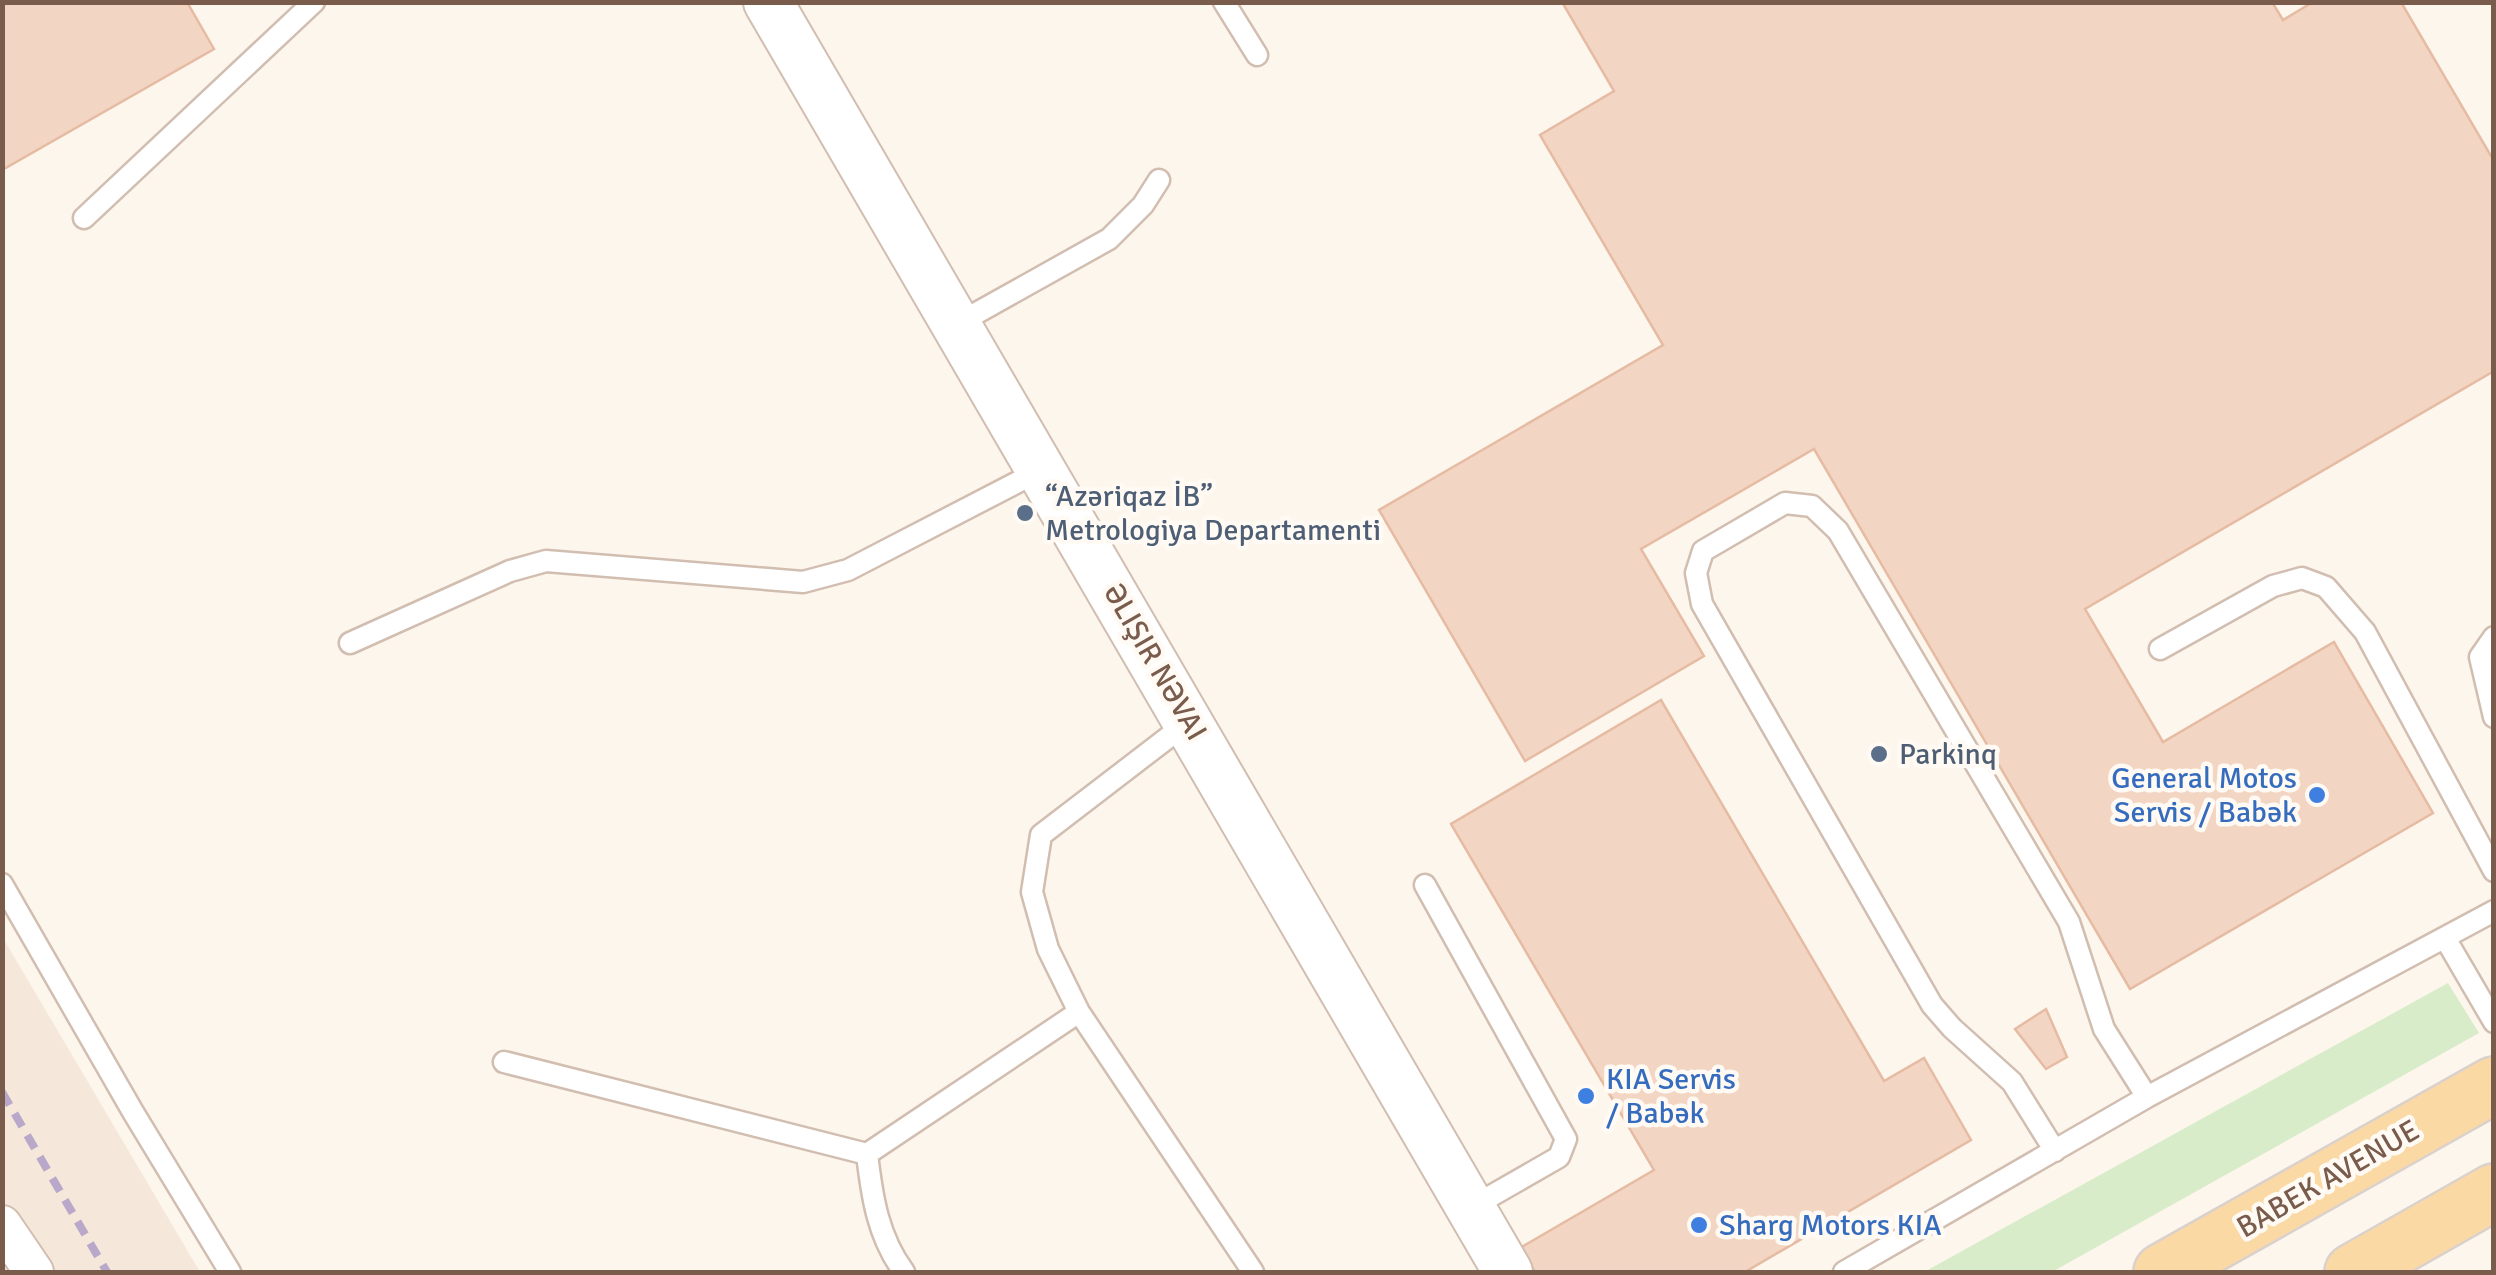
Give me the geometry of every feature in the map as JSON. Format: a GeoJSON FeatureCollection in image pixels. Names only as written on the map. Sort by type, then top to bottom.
{"type":"FeatureCollection","features":[{"type":"Feature","properties":{"kind":"main road","name":"BABEK AVENUE"},"geometry":{"type":"LineString","coordinates":[[2162,1272],[2494,1085]]}},
{"type":"Feature","properties":{"kind":"main road"},"geometry":{"type":"LineString","coordinates":[[2352,1272],[2494,1192]]}},
{"type":"Feature","properties":{"kind":"street","name":"ƏLIŞIR NƏVAI"},"geometry":{"type":"LineString","coordinates":[[768,2],[1508,1272]]}},
{"type":"Feature","properties":{"kind":"street"},"geometry":{"type":"LineString","coordinates":[[2,1225],[34,1272]]}},
{"type":"Feature","properties":{"kind":"lane"},"geometry":{"type":"LineString","coordinates":[[84,218],[314,2]]}},
{"type":"Feature","properties":{"kind":"lane"},"geometry":{"type":"LineString","coordinates":[[1224,2],[1256,55]]}},
{"type":"Feature","properties":{"kind":"lane"},"geometry":{"type":"LineString","coordinates":[[957,324],[1109,239],[1143,205],[1159,180]]}},
{"type":"Feature","properties":{"kind":"lane"},"geometry":{"type":"LineString","coordinates":[[350,643],[510,571],[546,560],[804,582],[848,570],[1042,469]]}},
{"type":"Feature","properties":{"kind":"lane"},"geometry":{"type":"LineString","coordinates":[[2055,1151],[2012,1082],[1932,1005],[1702,604],[1696,573],[1703,550],[1785,503],[1812,506],[1838,530],[2069,922],[2104,1029],[2147,1097]]}},
{"type":"Feature","properties":{"kind":"lane"},"geometry":{"type":"LineString","coordinates":[[2160,649],[2273,586],[2302,578],[2326,587],[2365,632],[2494,871]]}},
{"type":"Feature","properties":{"kind":"lane"},"geometry":{"type":"LineString","coordinates":[[2494,637],[2480,657],[2494,716]]}},
{"type":"Feature","properties":{"kind":"lane"},"geometry":{"type":"LineString","coordinates":[[1189,721],[1040,835],[1032,892],[1048,950],[1079,1012],[1254,1272]]}},
{"type":"Feature","properties":{"kind":"lane"},"geometry":{"type":"LineString","coordinates":[[2,884],[230,1272]]}},
{"type":"Feature","properties":{"kind":"lane"},"geometry":{"type":"LineString","coordinates":[[1425,885],[1566,1138],[1559,1158],[1470,1208]]}},
{"type":"Feature","properties":{"kind":"lane"},"geometry":{"type":"LineString","coordinates":[[1844,1272],[2147,1097],[2494,911]]}},
{"type":"Feature","properties":{"kind":"lane"},"geometry":{"type":"LineString","coordinates":[[2445,938],[2494,1022]]}},
{"type":"Feature","properties":{"kind":"lane"},"geometry":{"type":"LineString","coordinates":[[504,1062],[867,1154],[1079,1012]]}},
{"type":"Feature","properties":{"kind":"lane"},"geometry":{"type":"LineString","coordinates":[[867,1154],[872,1205],[893,1257],[904,1272]]}},
{"type":"Feature","properties":{"kind":"shaded area"},"geometry":{"type":"Polygon","coordinates":[[[3,938],[200,1272],[3,1272],[3,938]]]}},
{"type":"Feature","properties":{"kind":"green space"},"geometry":{"type":"Polygon","coordinates":[[[2448,983],[2479,1033],[2052,1272],[1924,1272],[2448,983]]]}},
{"type":"Feature","properties":{"kind":"building"},"geometry":{"type":"Polygon","coordinates":[[[2,2],[187,2],[214,49],[2,170],[2,2]]]}},
{"type":"Feature","properties":{"kind":"building"},"geometry":{"type":"Polygon","coordinates":[[[1562,2],[2272,2],[2283,20],[2313,2],[2401,2],[2494,161],[2494,371],[2085,609],[2163,742],[2334,642],[2433,813],[2130,989],[1814,449],[1641,549],[1704,656],[1525,761],[1379,510],[1663,345],[1540,135],[1614,91],[1562,2]]]}},
{"type":"Feature","properties":{"kind":"building"},"geometry":{"type":"Polygon","coordinates":[[[1661,700],[1884,1081],[1924,1058],[1971,1140],[1745,1272],[1535,1272],[1520,1248],[1654,1170],[1451,824],[1661,700]]]}},
{"type":"Feature","properties":{"kind":"building"},"geometry":{"type":"Polygon","coordinates":[[[2046,1009],[2067,1057],[2046,1069],[2015,1029],[2046,1009]]]}},
{"type":"Feature","properties":{"kind":"railway"},"geometry":{"type":"LineString","coordinates":[[2,1092],[107,1272]]}},
{"type":"Feature","properties":{"kind":"place","name":"“Azəriqaz İB” Metrologiya Departamenti"},"geometry":{"type":"Point","coordinates":[1025,513]}},
{"type":"Feature","properties":{"kind":"place","name":"Parkinq"},"geometry":{"type":"Point","coordinates":[1879,754]}},
{"type":"Feature","properties":{"kind":"place","name":"General Motos Servis / Babək"},"geometry":{"type":"Point","coordinates":[2317,795]}},
{"type":"Feature","properties":{"kind":"place","name":"KIA Servis / Babək"},"geometry":{"type":"Point","coordinates":[1586,1096]}},
{"type":"Feature","properties":{"kind":"place","name":"Sharg Motors KIA"},"geometry":{"type":"Point","coordinates":[1699,1225]}}]}
